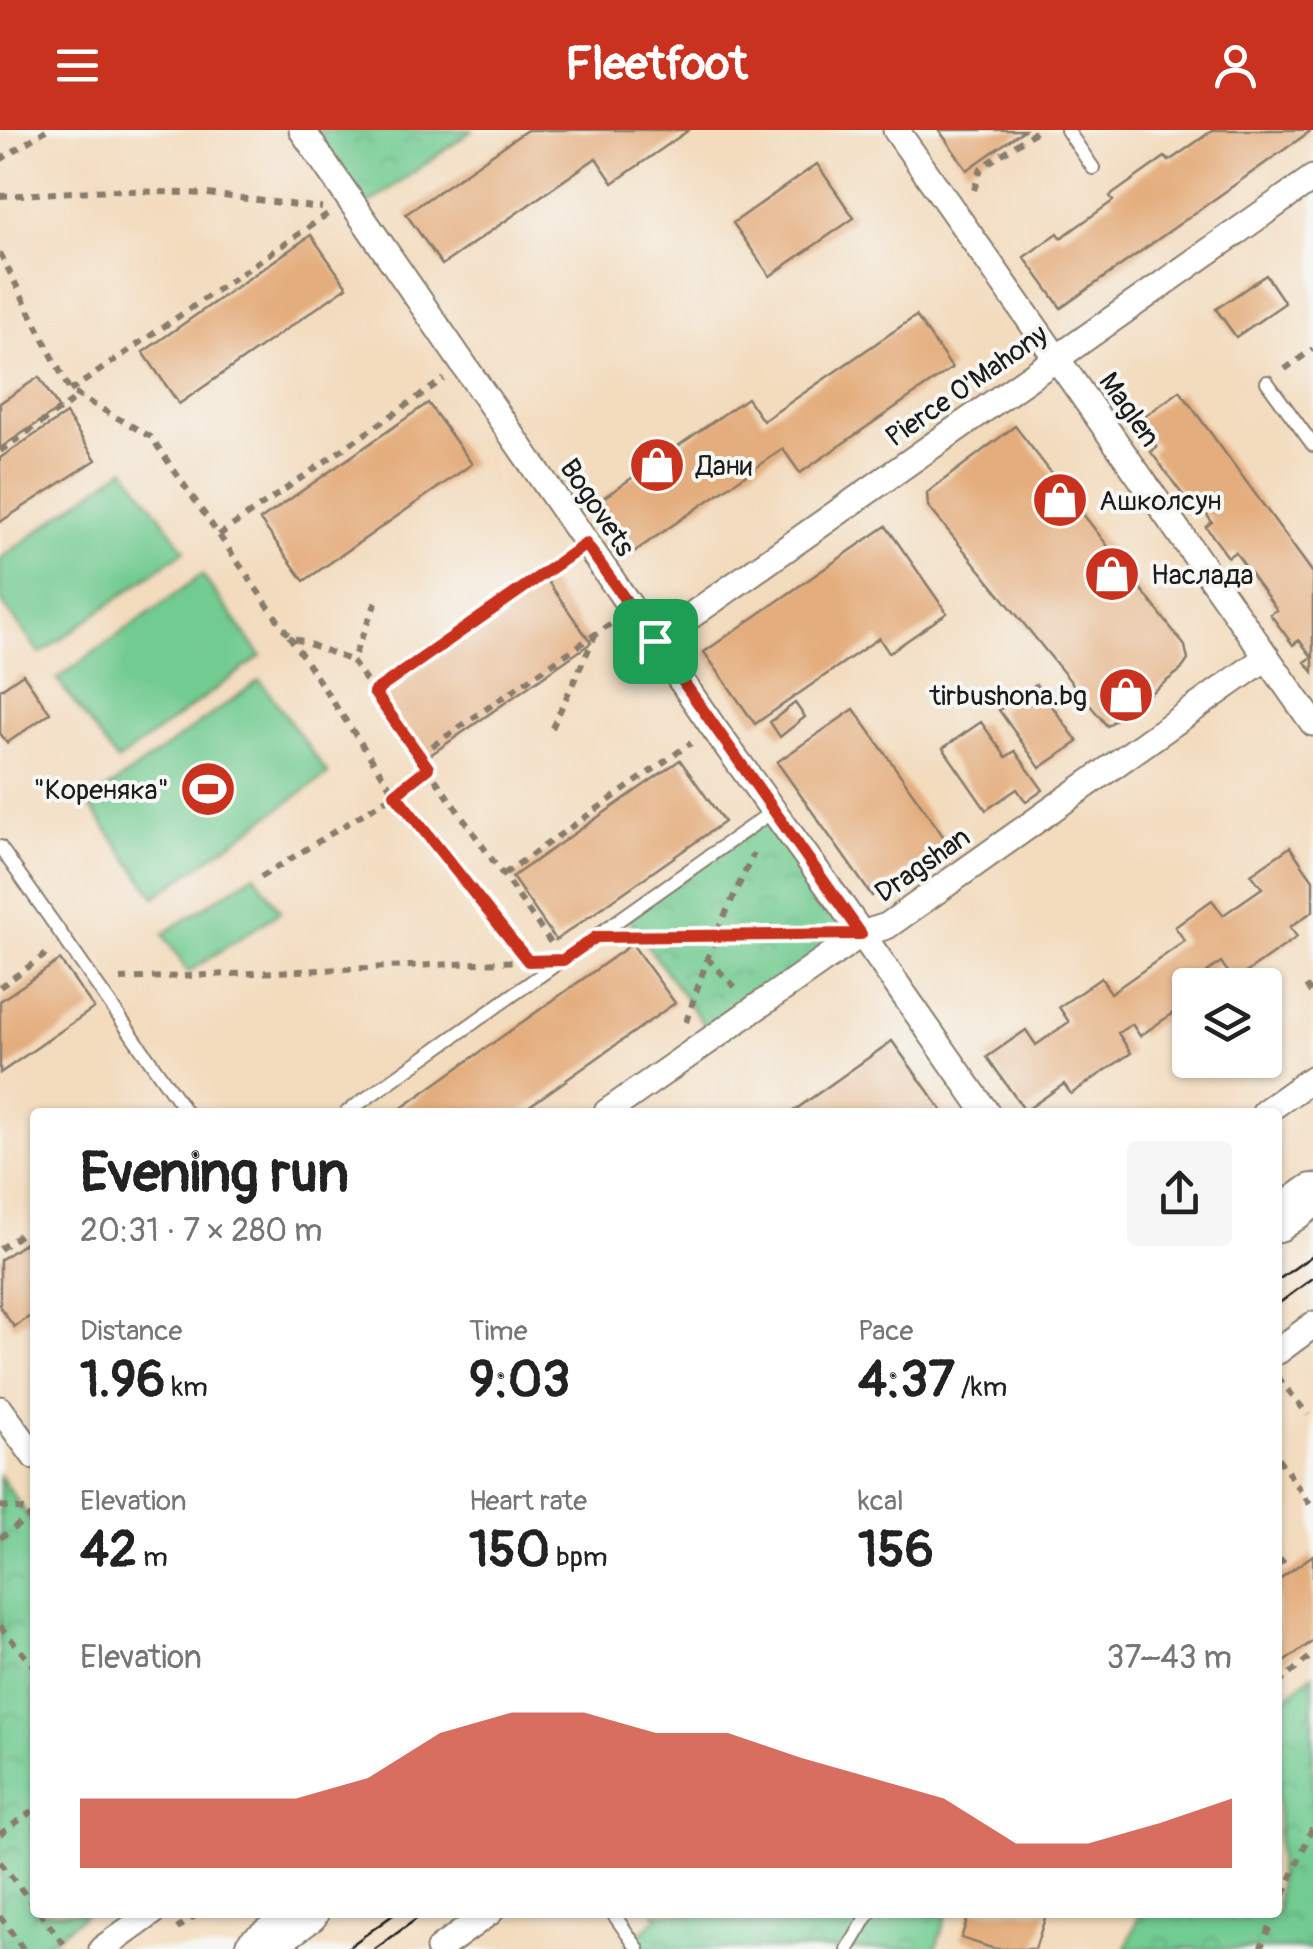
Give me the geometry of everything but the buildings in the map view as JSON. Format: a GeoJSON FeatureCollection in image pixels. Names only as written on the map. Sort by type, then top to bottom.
{"type":"FeatureCollection","features":[{"type":"Feature","properties":{"kind":"main road"},"geometry":{"type":"LineString","coordinates":[[1282,1217],[1313,1195]]}},
{"type":"Feature","properties":{"kind":"main road"},"geometry":{"type":"LineString","coordinates":[[256,1949],[299,1918]]}},
{"type":"Feature","properties":{"kind":"street","name":"Bogovets"},"geometry":{"type":"LineString","coordinates":[[302,130],[586,544],[983,1108]]}},
{"type":"Feature","properties":{"kind":"street","name":"Maglen"},"geometry":{"type":"LineString","coordinates":[[896,130],[1313,722]]}},
{"type":"Feature","properties":{"kind":"street","name":"Pierce O'Mahony"},"geometry":{"type":"LineString","coordinates":[[655,641],[1313,178]]}},
{"type":"Feature","properties":{"kind":"street","name":"Dragshan"},"geometry":{"type":"LineString","coordinates":[[614,1108],[861,934],[887,926],[1268,657]]}},
{"type":"Feature","properties":{"kind":"street"},"geometry":{"type":"LineString","coordinates":[[1271,1108],[1313,1078]]}},
{"type":"Feature","properties":{"kind":"street"},"geometry":{"type":"LineString","coordinates":[[1282,1348],[1313,1325]]}},
{"type":"Feature","properties":{"kind":"street"},"geometry":{"type":"LineString","coordinates":[[0,1408],[30,1450]]}},
{"type":"Feature","properties":{"kind":"street"},"geometry":{"type":"LineString","coordinates":[[102,1949],[145,1918]]}},
{"type":"Feature","properties":{"kind":"street"},"geometry":{"type":"LineString","coordinates":[[439,1949],[482,1918]]}},
{"type":"Feature","properties":{"kind":"lane"},"geometry":{"type":"LineString","coordinates":[[1067,130],[1094,168]]}},
{"type":"Feature","properties":{"kind":"lane"},"geometry":{"type":"LineString","coordinates":[[1268,382],[1313,445]]}},
{"type":"Feature","properties":{"kind":"lane"},"geometry":{"type":"LineString","coordinates":[[354,1108],[773,810]]}},
{"type":"Feature","properties":{"kind":"lane"},"geometry":{"type":"LineString","coordinates":[[0,847],[183,1108]]}},
{"type":"Feature","properties":{"kind":"lane"},"geometry":{"type":"LineString","coordinates":[[616,1918],[638,1949]]}},
{"type":"Feature","properties":{"kind":"lane"},"geometry":{"type":"LineString","coordinates":[[848,1949],[866,1918]]}},
{"type":"Feature","properties":{"kind":"path"},"geometry":{"type":"LineString","coordinates":[[0,160],[46,130]]}},
{"type":"Feature","properties":{"kind":"path"},"geometry":{"type":"LineString","coordinates":[[963,224],[981,168],[1038,130]]}},
{"type":"Feature","properties":{"kind":"path"},"geometry":{"type":"LineString","coordinates":[[0,196],[112,190],[207,194],[334,210],[70,391]]}},
{"type":"Feature","properties":{"kind":"path"},"geometry":{"type":"LineString","coordinates":[[0,253],[70,391],[152,437],[395,794],[528,961],[94,980]]}},
{"type":"Feature","properties":{"kind":"path"},"geometry":{"type":"LineString","coordinates":[[1268,382],[1313,349]]}},
{"type":"Feature","properties":{"kind":"path"},"geometry":{"type":"LineString","coordinates":[[219,535],[440,382]]}},
{"type":"Feature","properties":{"kind":"path"},"geometry":{"type":"LineString","coordinates":[[0,451],[80,396]]}},
{"type":"Feature","properties":{"kind":"path"},"geometry":{"type":"LineString","coordinates":[[374,692],[586,544]]}},
{"type":"Feature","properties":{"kind":"path"},"geometry":{"type":"LineString","coordinates":[[352,661],[376,602]]}},
{"type":"Feature","properties":{"kind":"path"},"geometry":{"type":"LineString","coordinates":[[419,755],[632,609]]}},
{"type":"Feature","properties":{"kind":"path"},"geometry":{"type":"LineString","coordinates":[[552,728],[596,634]]}},
{"type":"Feature","properties":{"kind":"path"},"geometry":{"type":"LineString","coordinates":[[289,636],[352,661],[563,960]]}},
{"type":"Feature","properties":{"kind":"path"},"geometry":{"type":"LineString","coordinates":[[504,874],[714,727]]}},
{"type":"Feature","properties":{"kind":"path"},"geometry":{"type":"LineString","coordinates":[[261,877],[395,794],[428,768]]}},
{"type":"Feature","properties":{"kind":"path"},"geometry":{"type":"LineString","coordinates":[[692,1052],[685,1023],[715,936],[773,810]]}},
{"type":"Feature","properties":{"kind":"path"},"geometry":{"type":"LineString","coordinates":[[596,937],[861,934]]}},
{"type":"Feature","properties":{"kind":"path"},"geometry":{"type":"LineString","coordinates":[[0,987],[66,941]]}},
{"type":"Feature","properties":{"kind":"path"},"geometry":{"type":"LineString","coordinates":[[707,958],[756,1008]]}},
{"type":"Feature","properties":{"kind":"path"},"geometry":{"type":"LineString","coordinates":[[1306,986],[1313,996]]}},
{"type":"Feature","properties":{"kind":"path"},"geometry":{"type":"LineString","coordinates":[[0,1249],[30,1228]]}},
{"type":"Feature","properties":{"kind":"path"},"geometry":{"type":"LineString","coordinates":[[1282,1381],[1308,1416]]}},
{"type":"Feature","properties":{"kind":"path"},"geometry":{"type":"LineString","coordinates":[[1282,1464],[1313,1509]]}},
{"type":"Feature","properties":{"kind":"path"},"geometry":{"type":"LineString","coordinates":[[0,1506],[30,1511]]}},
{"type":"Feature","properties":{"kind":"path"},"geometry":{"type":"LineString","coordinates":[[0,1538],[30,1516]]}},
{"type":"Feature","properties":{"kind":"path"},"geometry":{"type":"LineString","coordinates":[[1282,1561],[1289,1556]]}},
{"type":"Feature","properties":{"kind":"path"},"geometry":{"type":"LineString","coordinates":[[0,1626],[30,1662]]}},
{"type":"Feature","properties":{"kind":"path"},"geometry":{"type":"LineString","coordinates":[[1282,1681],[1313,1654]]}},
{"type":"Feature","properties":{"kind":"path"},"geometry":{"type":"LineString","coordinates":[[0,1834],[30,1813]]}},
{"type":"Feature","properties":{"kind":"path"},"geometry":{"type":"LineString","coordinates":[[1282,1899],[1313,1826]]}},
{"type":"Feature","properties":{"kind":"path"},"geometry":{"type":"LineString","coordinates":[[0,1862],[30,1901]]}},
{"type":"Feature","properties":{"kind":"path"},"geometry":{"type":"LineString","coordinates":[[0,1916],[24,1949]]}},
{"type":"Feature","properties":{"kind":"path"},"geometry":{"type":"LineString","coordinates":[[43,1918],[64,1944]]}},
{"type":"Feature","properties":{"kind":"path"},"geometry":{"type":"LineString","coordinates":[[1260,1949],[1274,1918]]}},
{"type":"Feature","properties":{"kind":"green space"},"geometry":{"type":"Polygon","coordinates":[[[302,130],[473,130],[359,211],[302,130]]]}},
{"type":"Feature","properties":{"kind":"green space"},"geometry":{"type":"Polygon","coordinates":[[[125,468],[185,550],[40,654],[0,599],[0,559],[125,468]]]}},
{"type":"Feature","properties":{"kind":"green space"},"geometry":{"type":"Polygon","coordinates":[[[202,575],[261,656],[117,761],[57,679],[202,575]]]}},
{"type":"Feature","properties":{"kind":"green space","name":"\"Кореняка\""},"geometry":{"type":"Polygon","coordinates":[[[260,680],[328,774],[155,897],[88,803],[260,680]]]}},
{"type":"Feature","properties":{"kind":"green space"},"geometry":{"type":"Polygon","coordinates":[[[773,811],[840,903],[835,951],[713,1037],[626,916],[773,811]]]}},
{"type":"Feature","properties":{"kind":"green space"},"geometry":{"type":"Polygon","coordinates":[[[255,874],[280,912],[188,972],[163,934],[255,874]]]}},
{"type":"Feature","properties":{"kind":"green space"},"geometry":{"type":"Polygon","coordinates":[[[0,1476],[30,1519],[30,1918],[80,1918],[40,1949],[0,1949],[0,1476]]]}},
{"type":"Feature","properties":{"kind":"green space"},"geometry":{"type":"Polygon","coordinates":[[[1313,1674],[1313,1949],[1126,1949],[1138,1918],[1282,1918],[1282,1701],[1313,1674]]]}},
{"type":"Feature","properties":{"kind":"green space"},"geometry":{"type":"Polygon","coordinates":[[[657,1918],[945,1918],[936,1949],[624,1949],[657,1918]]]}},
{"type":"Feature","properties":{"kind":"tram line"},"geometry":{"type":"LineString","coordinates":[[1282,1277],[1313,1255]]}},
{"type":"Feature","properties":{"kind":"tram line"},"geometry":{"type":"LineString","coordinates":[[1282,1301],[1313,1278]]}},
{"type":"Feature","properties":{"kind":"tram line"},"geometry":{"type":"LineString","coordinates":[[346,1949],[389,1918]]}},
{"type":"Feature","properties":{"kind":"tram line"},"geometry":{"type":"LineString","coordinates":[[375,1949],[418,1918]]}},
{"type":"Feature","properties":{"kind":"place","name":"Дани"},"geometry":{"type":"Point","coordinates":[657,465]}},
{"type":"Feature","properties":{"kind":"place","name":"Ашколсун"},"geometry":{"type":"Point","coordinates":[1060,500]}},
{"type":"Feature","properties":{"kind":"place","name":"Наслада"},"geometry":{"type":"Point","coordinates":[1112,574]}},
{"type":"Feature","properties":{"kind":"place","name":"tirbushona.bg"},"geometry":{"type":"Point","coordinates":[1126,695]}},
{"type":"Feature","properties":{"kind":"place","name":"\"Кореняка\""},"geometry":{"type":"Point","coordinates":[208,789]}},
{"type":"Feature","properties":{"kind":"route"},"geometry":{"type":"LineString","coordinates":[[586,544],[655,641],[861,934],[596,937],[563,960],[528,961],[395,794],[428,768],[374,692],[586,544]]}}]}
